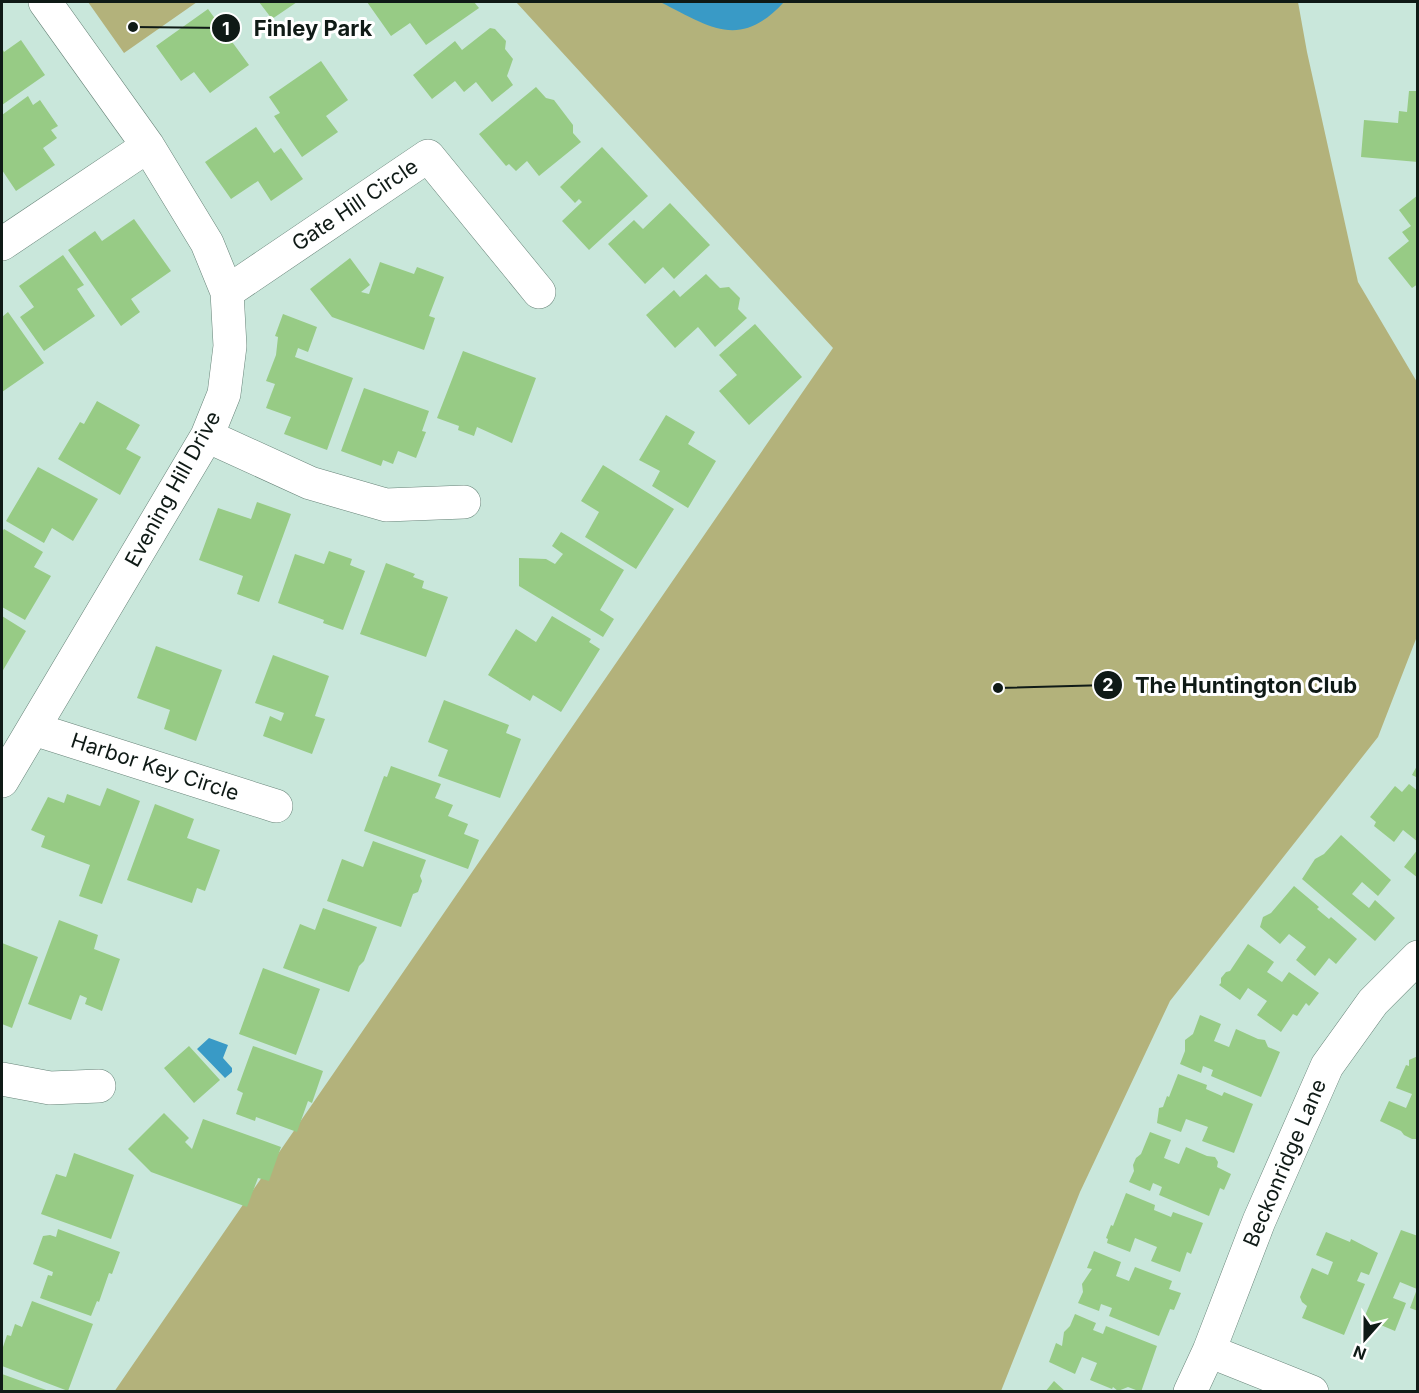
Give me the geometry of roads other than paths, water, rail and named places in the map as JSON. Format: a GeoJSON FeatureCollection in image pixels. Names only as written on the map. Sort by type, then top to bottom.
{"type":"FeatureCollection","features":[{"type":"Feature","properties":{"kind":"street","name":"Evening Hill Drive"},"geometry":{"type":"LineString","coordinates":[[2,782],[207,436],[224,394],[230,346],[227,292],[207,243],[148,146],[45,2]]}},
{"type":"Feature","properties":{"kind":"street"},"geometry":{"type":"LineString","coordinates":[[2,244],[148,146]]}},
{"type":"Feature","properties":{"kind":"street","name":"Gate Hill Circle"},"geometry":{"type":"LineString","coordinates":[[227,292],[428,156],[539,292]]}},
{"type":"Feature","properties":{"kind":"street"},"geometry":{"type":"LineString","coordinates":[[207,436],[310,483],[386,505],[464,502]]}},
{"type":"Feature","properties":{"kind":"street","name":"Harbor Key Circle"},"geometry":{"type":"LineString","coordinates":[[34,729],[276,806]]}},
{"type":"Feature","properties":{"kind":"street","name":"Beckonridge Lane"},"geometry":{"type":"LineString","coordinates":[[1190,1392],[1209,1351],[1258,1221],[1327,1066],[1373,1002],[1418,957]]}},
{"type":"Feature","properties":{"kind":"street"},"geometry":{"type":"LineString","coordinates":[[4,1086],[50,1088],[99,1086]]}},
{"type":"Feature","properties":{"kind":"street"},"geometry":{"type":"LineString","coordinates":[[1209,1351],[1312,1392]]}},
{"type":"Feature","properties":{"kind":"water"},"geometry":{"type":"Polygon","coordinates":[[[660,2],[784,2],[768,17],[753,26],[738,30],[709,25],[660,2]]]}},
{"type":"Feature","properties":{"kind":"water"},"geometry":{"type":"Polygon","coordinates":[[[209,1038],[228,1045],[223,1058],[232,1068],[232,1072],[225,1078],[197,1049],[209,1038]]]}},
{"type":"Feature","properties":{"kind":"place","name":"Finley Park"},"geometry":{"type":"Point","coordinates":[133,27]}},
{"type":"Feature","properties":{"kind":"place","name":"The Huntington Club"},"geometry":{"type":"Point","coordinates":[998,688]}}]}
